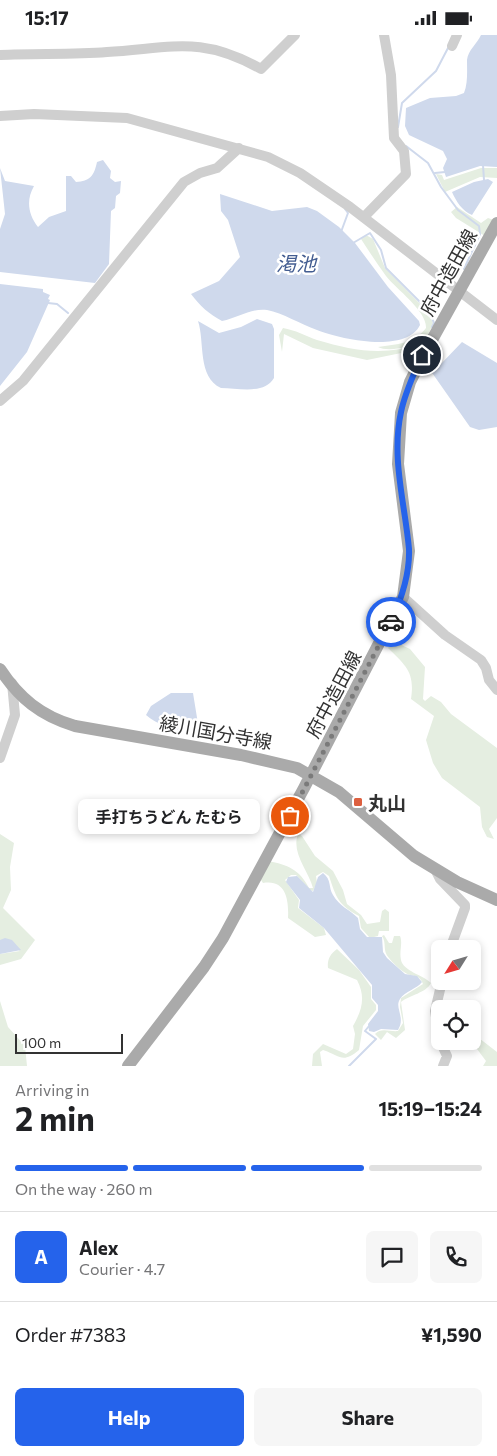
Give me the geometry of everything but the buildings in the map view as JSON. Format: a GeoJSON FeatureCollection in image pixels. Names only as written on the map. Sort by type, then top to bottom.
{"type":"FeatureCollection","features":[{"type":"Feature","properties":{"kind":"main road","name":"府中造田線"},"geometry":{"type":"LineString","coordinates":[[128,1066],[204,967],[223,938],[330,741],[403,597],[409,551],[398,464],[401,413],[410,382],[422,355],[460,292],[497,223]]}},
{"type":"Feature","properties":{"kind":"main road","name":"綾川国分寺線"},"geometry":{"type":"LineString","coordinates":[[0,669],[33,707],[58,721],[74,726],[241,755],[287,765],[310,775],[339,792],[414,857],[436,871],[497,899]]}},
{"type":"Feature","properties":{"kind":"street"},"geometry":{"type":"LineString","coordinates":[[0,55],[108,52],[180,40],[201,40],[222,43],[242,53],[261,69],[295,35]]}},
{"type":"Feature","properties":{"kind":"street"},"geometry":{"type":"LineString","coordinates":[[364,217],[406,174],[404,151],[394,137],[391,75],[384,35]]}},
{"type":"Feature","properties":{"kind":"street"},"geometry":{"type":"LineString","coordinates":[[452,46],[457,35]]}},
{"type":"Feature","properties":{"kind":"street"},"geometry":{"type":"LineString","coordinates":[[0,116],[34,114],[128,118],[268,157],[300,173],[364,217],[497,320]]}},
{"type":"Feature","properties":{"kind":"street"},"geometry":{"type":"LineString","coordinates":[[0,401],[23,381],[184,182],[200,173],[217,169],[239,148]]}},
{"type":"Feature","properties":{"kind":"street"},"geometry":{"type":"LineString","coordinates":[[403,597],[445,635],[481,661],[486,668],[488,680],[497,690]]}},
{"type":"Feature","properties":{"kind":"street"},"geometry":{"type":"LineString","coordinates":[[0,758],[15,715],[12,681]]}},
{"type":"Feature","properties":{"kind":"street"},"geometry":{"type":"LineString","coordinates":[[436,871],[440,879],[465,905],[453,940]]}},
{"type":"Feature","properties":{"kind":"street"},"geometry":{"type":"LineString","coordinates":[[443,1066],[446,1056],[444,1050]]}},
{"type":"Feature","properties":{"kind":"shaded area"},"geometry":{"type":"Polygon","coordinates":[[[481,168],[497,168],[497,178],[480,177],[445,192],[436,174],[442,175],[444,180],[481,168]]]}},
{"type":"Feature","properties":{"kind":"shaded area"},"geometry":{"type":"Polygon","coordinates":[[[457,207],[481,223],[488,218],[494,220],[485,236],[456,218],[451,212],[457,207]]]}},
{"type":"Feature","properties":{"kind":"shaded area"},"geometry":{"type":"Polygon","coordinates":[[[366,235],[373,239],[385,268],[428,312],[433,323],[425,338],[415,344],[395,349],[378,347],[411,340],[426,328],[422,315],[386,276],[361,239],[366,235]]]}},
{"type":"Feature","properties":{"kind":"shaded area"},"geometry":{"type":"Polygon","coordinates":[[[283,328],[317,340],[369,351],[394,350],[421,344],[411,351],[367,360],[313,348],[284,334],[282,352],[279,335],[283,328]]]}},
{"type":"Feature","properties":{"kind":"shaded area"},"geometry":{"type":"Polygon","coordinates":[[[393,641],[410,649],[425,667],[423,699],[425,701],[431,696],[441,702],[451,714],[497,748],[497,818],[489,829],[494,839],[487,837],[482,827],[480,807],[442,778],[433,763],[426,740],[434,716],[411,699],[412,682],[408,670],[388,648],[393,641]]]}},
{"type":"Feature","properties":{"kind":"shaded area"},"geometry":{"type":"Polygon","coordinates":[[[0,834],[14,843],[10,867],[11,890],[3,908],[35,940],[21,959],[0,965],[0,954],[20,951],[0,940],[0,834]]]}},
{"type":"Feature","properties":{"kind":"shaded area"},"geometry":{"type":"Polygon","coordinates":[[[298,834],[302,836],[315,856],[333,871],[343,890],[347,904],[361,915],[367,924],[380,922],[382,911],[385,909],[389,912],[389,931],[379,931],[378,936],[370,938],[361,928],[359,916],[342,904],[336,895],[329,876],[323,872],[316,876],[317,883],[313,891],[310,890],[296,875],[291,875],[285,880],[299,900],[298,908],[324,928],[326,935],[315,937],[288,918],[288,904],[284,892],[277,884],[263,883],[259,877],[268,861],[281,864],[297,872],[309,888],[313,888],[298,855],[296,841],[298,834]]]}},
{"type":"Feature","properties":{"kind":"shaded area"},"geometry":{"type":"Polygon","coordinates":[[[384,935],[389,943],[392,943],[394,936],[400,936],[401,960],[403,964],[409,970],[431,983],[422,992],[401,1002],[405,1030],[396,1038],[387,1032],[381,1040],[375,1034],[377,1032],[383,1030],[398,1031],[403,1023],[400,1007],[401,998],[423,984],[419,978],[402,971],[389,958],[382,936],[384,935]]]}},
{"type":"Feature","properties":{"kind":"shaded area"},"geometry":{"type":"Polygon","coordinates":[[[337,949],[359,970],[371,987],[371,999],[376,1005],[376,1010],[363,1026],[359,1050],[345,1058],[323,1050],[320,1052],[322,1066],[312,1066],[313,1054],[323,1044],[346,1054],[353,1049],[355,1034],[353,1026],[361,1009],[362,998],[357,980],[328,968],[330,957],[337,949]]]}},
{"type":"Feature","properties":{"kind":"shaded area"},"geometry":{"type":"Polygon","coordinates":[[[0,1001],[8,1027],[25,1046],[27,1066],[0,1066],[0,1001]]]}},
{"type":"Feature","properties":{"kind":"shaded area"},"geometry":{"type":"Polygon","coordinates":[[[481,1040],[497,1052],[497,1066],[483,1066],[486,1061],[478,1050],[481,1050],[481,1040]]]}},
{"type":"Feature","properties":{"kind":"water"},"geometry":{"type":"Polygon","coordinates":[[[481,35],[497,35],[497,167],[480,166],[446,177],[443,168],[447,159],[443,151],[409,135],[405,126],[406,108],[430,98],[456,96],[464,93],[467,81],[468,56],[481,35]]]}},
{"type":"Feature","properties":{"kind":"water"},"geometry":{"type":"Polygon","coordinates":[[[103,160],[111,171],[110,178],[115,182],[121,181],[120,193],[116,196],[115,208],[111,211],[109,264],[95,283],[0,272],[0,229],[5,214],[0,168],[5,181],[34,186],[31,191],[29,207],[38,227],[49,217],[66,211],[66,176],[71,176],[76,182],[88,179],[93,174],[97,162],[103,160]]]}},
{"type":"Feature","properties":{"kind":"water"},"geometry":{"type":"Polygon","coordinates":[[[488,179],[493,182],[472,215],[468,213],[455,199],[452,192],[474,182],[488,179]]]}},
{"type":"Feature","properties":{"kind":"water","name":"渇池"},"geometry":{"type":"Polygon","coordinates":[[[220,194],[272,211],[307,207],[317,211],[339,227],[355,243],[388,287],[419,321],[420,325],[412,334],[401,339],[387,342],[372,342],[327,334],[267,310],[255,310],[222,321],[213,316],[191,294],[219,281],[240,257],[228,220],[221,211],[220,194]]]}},
{"type":"Feature","properties":{"kind":"water"},"geometry":{"type":"Polygon","coordinates":[[[0,284],[43,289],[43,292],[50,295],[48,299],[50,300],[27,352],[0,386],[0,284]]]}},
{"type":"Feature","properties":{"kind":"water"},"geometry":{"type":"Polygon","coordinates":[[[257,319],[272,324],[274,329],[274,378],[264,387],[257,389],[221,388],[213,383],[205,368],[198,321],[219,333],[241,327],[257,319]]]}},
{"type":"Feature","properties":{"kind":"water"},"geometry":{"type":"Polygon","coordinates":[[[462,342],[497,363],[497,427],[479,430],[470,427],[428,367],[433,360],[439,366],[462,342]]]}},
{"type":"Feature","properties":{"kind":"water"},"geometry":{"type":"Polygon","coordinates":[[[171,693],[193,693],[199,730],[178,730],[157,723],[146,715],[151,706],[171,693]]]}},
{"type":"Feature","properties":{"kind":"water"},"geometry":{"type":"Polygon","coordinates":[[[323,873],[328,878],[335,899],[358,918],[360,929],[367,937],[382,937],[383,952],[387,958],[405,974],[417,976],[422,982],[400,999],[398,1006],[401,1021],[398,1030],[381,1029],[374,1032],[369,1031],[368,1024],[378,1011],[378,1005],[372,998],[372,985],[324,928],[299,908],[300,900],[286,882],[288,877],[297,876],[313,892],[318,877],[323,873]]]}},
{"type":"Feature","properties":{"kind":"water"},"geometry":{"type":"Polygon","coordinates":[[[5,938],[12,940],[21,950],[0,954],[0,940],[5,938]]]}},
{"type":"Feature","properties":{"kind":"waterway"},"geometry":{"type":"LineString","coordinates":[[398,127],[402,103],[436,71],[448,48]]}},
{"type":"Feature","properties":{"kind":"waterway"},"geometry":{"type":"LineString","coordinates":[[406,146],[428,163],[441,187],[458,210],[479,226],[480,234],[464,269]]}},
{"type":"Feature","properties":{"kind":"waterway"},"geometry":{"type":"LineString","coordinates":[[483,165],[484,180]]}},
{"type":"Feature","properties":{"kind":"waterway"},"geometry":{"type":"LineString","coordinates":[[435,173],[445,172]]}},
{"type":"Feature","properties":{"kind":"waterway"},"geometry":{"type":"LineString","coordinates":[[341,232],[348,213],[345,209]]}},
{"type":"Feature","properties":{"kind":"waterway"},"geometry":{"type":"LineString","coordinates":[[353,243],[370,233],[381,250],[386,268],[429,311],[434,323],[432,327]]}},
{"type":"Feature","properties":{"kind":"waterway"},"geometry":{"type":"LineString","coordinates":[[48,303],[57,304],[68,313]]}},
{"type":"Feature","properties":{"kind":"waterway"},"geometry":{"type":"LineString","coordinates":[[349,1066],[376,1039],[365,1031],[369,1026]]}},
{"type":"Feature","properties":{"kind":"way so far"},"geometry":{"type":"LineString","coordinates":[[290,816],[391,622]]}},
{"type":"Feature","properties":{"kind":"place","name":"丸山"},"geometry":{"type":"Point","coordinates":[358,802]}},
{"type":"Feature","properties":{"kind":"place","name":"手打ちうどん たむら"},"geometry":{"type":"Point","coordinates":[290,816]}},
{"type":"Feature","properties":{"kind":"route"},"geometry":{"type":"LineString","coordinates":[[391,622],[403,597],[409,551],[398,464],[401,413],[410,382],[422,355]]}}]}
